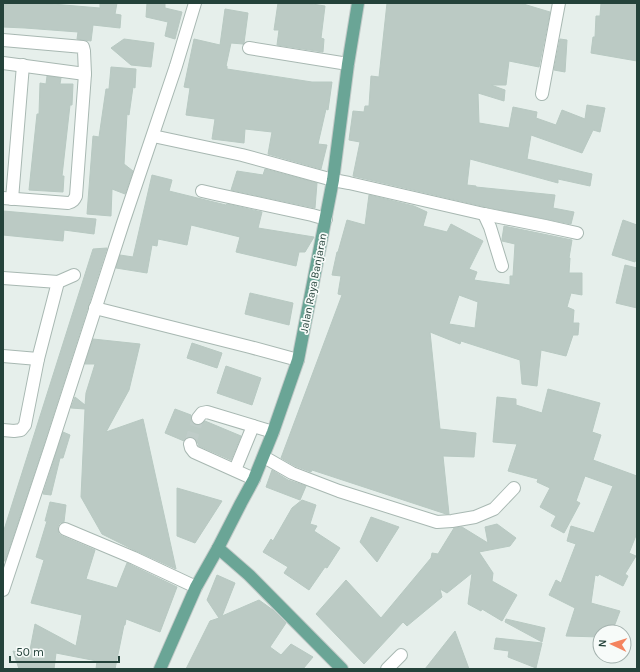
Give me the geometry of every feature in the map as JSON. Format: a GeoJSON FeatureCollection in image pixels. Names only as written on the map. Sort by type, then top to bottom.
{"type":"FeatureCollection","features":[{"type":"Feature","properties":{"kind":"main road","name":"Jalan Raya Banjaran"},"geometry":{"type":"LineString","coordinates":[[160,669],[196,587],[218,548],[264,457],[298,360],[333,180],[348,64],[358,3]]}},
{"type":"Feature","properties":{"kind":"main road"},"geometry":{"type":"LineString","coordinates":[[218,548],[259,585],[342,669]]}},
{"type":"Feature","properties":{"kind":"street"},"geometry":{"type":"LineString","coordinates":[[3,590],[185,38],[195,3]]}},
{"type":"Feature","properties":{"kind":"street"},"geometry":{"type":"LineString","coordinates":[[542,94],[559,3]]}},
{"type":"Feature","properties":{"kind":"street"},"geometry":{"type":"LineString","coordinates":[[3,40],[83,47],[85,74],[76,196],[72,202],[8,199],[23,65]]}},
{"type":"Feature","properties":{"kind":"street"},"geometry":{"type":"LineString","coordinates":[[249,48],[348,64]]}},
{"type":"Feature","properties":{"kind":"street"},"geometry":{"type":"LineString","coordinates":[[3,63],[85,74]]}},
{"type":"Feature","properties":{"kind":"street"},"geometry":{"type":"LineString","coordinates":[[152,136],[242,154],[333,180],[576,233]]}},
{"type":"Feature","properties":{"kind":"street"},"geometry":{"type":"LineString","coordinates":[[202,191],[326,219]]}},
{"type":"Feature","properties":{"kind":"street"},"geometry":{"type":"LineString","coordinates":[[484,214],[490,227],[502,266]]}},
{"type":"Feature","properties":{"kind":"street"},"geometry":{"type":"LineString","coordinates":[[3,278],[58,282],[74,275]]}},
{"type":"Feature","properties":{"kind":"street"},"geometry":{"type":"LineString","coordinates":[[3,430],[21,430],[25,424],[38,359],[58,282]]}},
{"type":"Feature","properties":{"kind":"street"},"geometry":{"type":"LineString","coordinates":[[95,308],[298,360]]}},
{"type":"Feature","properties":{"kind":"street"},"geometry":{"type":"LineString","coordinates":[[3,356],[38,359]]}},
{"type":"Feature","properties":{"kind":"street"},"geometry":{"type":"LineString","coordinates":[[198,418],[202,413],[207,412],[273,432]]}},
{"type":"Feature","properties":{"kind":"street"},"geometry":{"type":"LineString","coordinates":[[234,470],[253,426]]}},
{"type":"Feature","properties":{"kind":"street"},"geometry":{"type":"LineString","coordinates":[[190,444],[194,452],[254,479]]}},
{"type":"Feature","properties":{"kind":"street"},"geometry":{"type":"LineString","coordinates":[[264,457],[292,472],[339,491],[437,522],[475,517],[494,508],[514,488]]}},
{"type":"Feature","properties":{"kind":"street"},"geometry":{"type":"LineString","coordinates":[[65,529],[196,587]]}},
{"type":"Feature","properties":{"kind":"street"},"geometry":{"type":"LineString","coordinates":[[387,669],[401,655]]}},
{"type":"Feature","properties":{"kind":"building"},"geometry":{"type":"Polygon","coordinates":[[[3,3],[40,3],[100,8],[100,3],[117,3],[115,14],[121,15],[120,28],[93,25],[91,41],[77,39],[78,32],[3,27],[3,3]]]}},
{"type":"Feature","properties":{"kind":"building"},"geometry":{"type":"Polygon","coordinates":[[[147,3],[165,3],[165,8],[182,12],[175,39],[165,36],[168,22],[146,17],[147,3]]]}},
{"type":"Feature","properties":{"kind":"building"},"geometry":{"type":"Polygon","coordinates":[[[278,3],[306,3],[325,6],[321,38],[324,39],[323,52],[277,45],[279,30],[274,30],[278,3]]]}},
{"type":"Feature","properties":{"kind":"building"},"geometry":{"type":"Polygon","coordinates":[[[387,3],[520,3],[550,12],[539,67],[509,61],[506,85],[491,85],[505,90],[504,101],[478,93],[479,123],[509,128],[513,107],[537,112],[536,118],[556,125],[562,110],[585,119],[587,105],[605,108],[600,132],[593,130],[582,153],[531,135],[527,159],[592,174],[590,186],[558,179],[558,183],[470,159],[467,185],[555,195],[553,208],[574,212],[571,224],[486,207],[353,176],[360,142],[349,140],[353,111],[364,112],[365,106],[369,106],[371,76],[379,77],[387,3]]]}},
{"type":"Feature","properties":{"kind":"building"},"geometry":{"type":"Polygon","coordinates":[[[601,3],[637,3],[637,61],[591,53],[593,37],[595,37],[596,16],[600,16],[601,3]]]}},
{"type":"Feature","properties":{"kind":"building"},"geometry":{"type":"Polygon","coordinates":[[[225,9],[248,13],[244,43],[231,43],[226,66],[227,69],[312,82],[332,82],[328,110],[326,109],[318,144],[327,145],[321,169],[268,154],[272,132],[245,129],[244,143],[212,139],[215,119],[186,115],[190,88],[184,87],[194,39],[220,45],[225,9]]]}},
{"type":"Feature","properties":{"kind":"building"},"geometry":{"type":"Polygon","coordinates":[[[124,39],[154,43],[151,67],[131,65],[111,48],[124,39]]]}},
{"type":"Feature","properties":{"kind":"building"},"geometry":{"type":"Polygon","coordinates":[[[560,39],[567,40],[565,72],[554,70],[560,39]]]}},
{"type":"Feature","properties":{"kind":"building"},"geometry":{"type":"Polygon","coordinates":[[[111,67],[136,69],[135,88],[133,87],[129,115],[127,114],[124,164],[133,171],[125,194],[112,189],[111,216],[87,214],[93,136],[99,137],[106,89],[109,89],[111,67]]]}},
{"type":"Feature","properties":{"kind":"building"},"geometry":{"type":"Polygon","coordinates":[[[47,76],[61,78],[60,84],[73,84],[72,105],[70,105],[62,176],[64,176],[63,192],[29,190],[37,114],[39,114],[40,83],[46,84],[47,76]]]}},
{"type":"Feature","properties":{"kind":"building"},"geometry":{"type":"Polygon","coordinates":[[[265,169],[317,183],[315,208],[231,190],[237,171],[263,175],[265,169]]]}},
{"type":"Feature","properties":{"kind":"building"},"geometry":{"type":"Polygon","coordinates":[[[152,175],[172,180],[169,191],[262,212],[258,228],[314,237],[305,252],[299,252],[296,266],[236,252],[240,237],[191,225],[187,245],[158,239],[157,246],[152,245],[147,273],[116,268],[120,255],[133,257],[152,175]]]}},
{"type":"Feature","properties":{"kind":"building"},"geometry":{"type":"Polygon","coordinates":[[[369,195],[414,206],[427,212],[423,226],[447,232],[451,224],[483,241],[469,269],[477,272],[474,280],[510,285],[510,276],[513,276],[515,244],[502,241],[504,226],[572,240],[569,258],[569,273],[582,273],[582,295],[571,293],[567,307],[574,310],[573,323],[579,323],[578,335],[573,335],[566,356],[541,350],[537,386],[522,384],[520,360],[461,341],[460,344],[430,332],[440,429],[476,433],[474,457],[443,456],[449,514],[312,470],[311,472],[295,466],[281,458],[342,295],[338,294],[341,276],[332,275],[337,252],[347,220],[365,225],[369,195]],[[459,295],[449,324],[475,328],[478,302],[459,295]]]}},
{"type":"Feature","properties":{"kind":"building"},"geometry":{"type":"Polygon","coordinates":[[[3,211],[96,219],[94,234],[64,230],[63,241],[3,235],[3,211]]]}},
{"type":"Feature","properties":{"kind":"building"},"geometry":{"type":"Polygon","coordinates":[[[623,220],[637,225],[637,256],[635,262],[612,255],[623,220]]]}},
{"type":"Feature","properties":{"kind":"building"},"geometry":{"type":"Polygon","coordinates":[[[107,248],[44,444],[5,561],[3,561],[3,533],[93,249],[107,248]]]}},
{"type":"Feature","properties":{"kind":"building"},"geometry":{"type":"Polygon","coordinates":[[[625,265],[637,268],[637,308],[616,303],[625,265]]]}},
{"type":"Feature","properties":{"kind":"building"},"geometry":{"type":"Polygon","coordinates":[[[250,293],[293,303],[289,325],[245,314],[250,293]]]}},
{"type":"Feature","properties":{"kind":"building"},"geometry":{"type":"Polygon","coordinates":[[[93,339],[140,344],[129,390],[106,432],[143,419],[176,569],[102,534],[81,497],[85,409],[71,408],[75,397],[85,405],[86,393],[95,364],[85,364],[93,339]]]}},
{"type":"Feature","properties":{"kind":"building"},"geometry":{"type":"Polygon","coordinates":[[[192,343],[222,353],[217,368],[187,358],[192,343]]]}},
{"type":"Feature","properties":{"kind":"building"},"geometry":{"type":"Polygon","coordinates":[[[226,366],[261,378],[252,405],[217,393],[226,366]]]}},
{"type":"Feature","properties":{"kind":"building"},"geometry":{"type":"Polygon","coordinates":[[[548,389],[600,403],[592,432],[601,435],[593,460],[637,476],[637,533],[629,553],[636,556],[625,574],[628,576],[623,586],[599,574],[598,576],[595,575],[591,603],[620,611],[615,624],[592,624],[592,637],[566,636],[575,608],[549,595],[556,580],[561,583],[576,544],[567,541],[571,526],[594,533],[613,486],[585,476],[576,501],[580,503],[564,533],[551,526],[556,516],[540,507],[550,488],[537,482],[538,479],[508,471],[517,444],[493,442],[497,397],[516,399],[516,405],[542,413],[548,389]]]}},
{"type":"Feature","properties":{"kind":"building"},"geometry":{"type":"Polygon","coordinates":[[[175,409],[191,415],[191,421],[196,425],[201,425],[205,421],[241,436],[231,460],[199,446],[196,439],[192,437],[188,437],[184,441],[165,433],[175,409]]]}},
{"type":"Feature","properties":{"kind":"building"},"geometry":{"type":"Polygon","coordinates":[[[63,432],[70,435],[63,458],[60,458],[51,495],[43,494],[63,432]]]}},
{"type":"Feature","properties":{"kind":"building"},"geometry":{"type":"Polygon","coordinates":[[[272,470],[288,480],[306,486],[300,500],[266,487],[272,470]]]}},
{"type":"Feature","properties":{"kind":"building"},"geometry":{"type":"Polygon","coordinates":[[[177,488],[222,501],[195,543],[177,536],[177,488]]]}},
{"type":"Feature","properties":{"kind":"building"},"geometry":{"type":"Polygon","coordinates":[[[302,500],[316,505],[310,524],[317,526],[314,531],[340,548],[327,568],[325,567],[309,590],[284,573],[288,567],[263,552],[271,539],[273,541],[292,508],[302,500]]]}},
{"type":"Feature","properties":{"kind":"building"},"geometry":{"type":"Polygon","coordinates":[[[50,502],[66,505],[64,522],[60,523],[58,526],[59,534],[95,550],[86,579],[117,588],[127,563],[177,587],[160,632],[126,619],[115,669],[96,669],[97,661],[56,653],[54,669],[19,669],[13,651],[29,655],[35,624],[76,646],[82,615],[31,603],[44,560],[36,557],[47,521],[45,521],[50,502]]]}},
{"type":"Feature","properties":{"kind":"building"},"geometry":{"type":"Polygon","coordinates":[[[371,517],[399,527],[377,562],[360,542],[371,517]]]}},
{"type":"Feature","properties":{"kind":"building"},"geometry":{"type":"Polygon","coordinates":[[[497,524],[516,538],[510,546],[479,552],[493,573],[492,581],[517,595],[502,621],[482,609],[481,611],[468,604],[472,573],[447,593],[440,589],[442,597],[407,626],[403,622],[364,664],[316,614],[346,580],[381,618],[431,558],[432,553],[438,554],[454,528],[462,527],[488,543],[485,527],[497,524]]]}},
{"type":"Feature","properties":{"kind":"building"},"geometry":{"type":"Polygon","coordinates":[[[217,575],[235,583],[222,616],[259,600],[273,610],[286,623],[270,647],[281,655],[291,644],[313,657],[303,669],[186,669],[210,621],[219,618],[207,600],[217,575]]]}},
{"type":"Feature","properties":{"kind":"building"},"geometry":{"type":"Polygon","coordinates":[[[506,619],[545,628],[542,642],[505,622],[506,619]]]}},
{"type":"Feature","properties":{"kind":"building"},"geometry":{"type":"Polygon","coordinates":[[[455,631],[469,669],[425,669],[455,631]]]}},
{"type":"Feature","properties":{"kind":"building"},"geometry":{"type":"Polygon","coordinates":[[[496,638],[542,643],[536,668],[508,657],[509,651],[494,649],[496,638]]]}},
{"type":"Feature","properties":{"kind":"tunnel"},"geometry":{"type":"LineString","coordinates":[[190,444],[198,418]]}}]}
